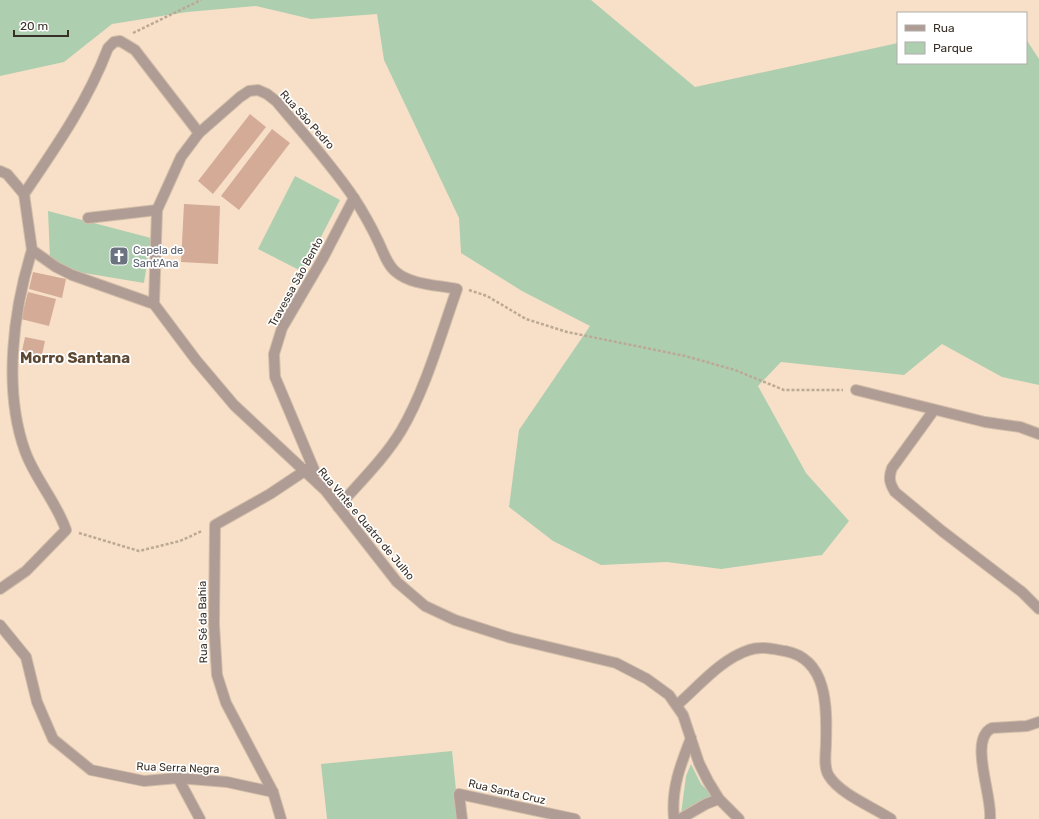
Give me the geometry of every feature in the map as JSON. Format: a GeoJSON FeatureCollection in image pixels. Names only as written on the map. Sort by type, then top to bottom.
{"type":"FeatureCollection","features":[{"type":"Feature","properties":{"kind":"street"},"geometry":{"type":"LineString","coordinates":[[24,194],[76,117],[89,93],[108,48],[114,42],[120,41],[135,50],[199,133]]}},
{"type":"Feature","properties":{"kind":"street","name":"Rua São Pedro"},"geometry":{"type":"LineString","coordinates":[[154,304],[157,210],[181,157],[199,133],[240,97],[249,91],[258,90],[267,94],[276,101],[326,160],[368,220],[387,261],[395,272],[406,278],[419,282],[457,289]]}},
{"type":"Feature","properties":{"kind":"street"},"geometry":{"type":"LineString","coordinates":[[0,172],[7,174],[24,194],[32,250],[18,302],[15,333],[13,378],[16,420],[25,452],[58,509],[66,530],[26,571],[0,589]]}},
{"type":"Feature","properties":{"kind":"street","name":"Travessa São Bento"},"geometry":{"type":"LineString","coordinates":[[309,469],[275,377],[274,354],[282,328],[323,258],[354,198]]}},
{"type":"Feature","properties":{"kind":"street"},"geometry":{"type":"LineString","coordinates":[[88,218],[157,210]]}},
{"type":"Feature","properties":{"kind":"street"},"geometry":{"type":"LineString","coordinates":[[32,250],[56,267],[72,275],[154,304]]}},
{"type":"Feature","properties":{"kind":"street"},"geometry":{"type":"LineString","coordinates":[[338,507],[383,455],[400,432],[416,402],[457,289]]}},
{"type":"Feature","properties":{"kind":"street","name":"Rua Vinte e Quatro de Julho"},"geometry":{"type":"LineString","coordinates":[[154,304],[196,360],[234,405],[309,469],[397,582],[425,606],[455,620],[511,638],[616,663],[647,679],[669,695],[677,705],[683,715],[703,773],[719,799],[739,819]]}},
{"type":"Feature","properties":{"kind":"street"},"geometry":{"type":"LineString","coordinates":[[856,390],[985,422],[1020,427],[1039,434]]}},
{"type":"Feature","properties":{"kind":"street"},"geometry":{"type":"LineString","coordinates":[[934,410],[892,468],[889,476],[895,492],[942,531],[1022,592],[1039,609]]}},
{"type":"Feature","properties":{"kind":"street"},"geometry":{"type":"LineString","coordinates":[[215,525],[270,494],[309,469]]}},
{"type":"Feature","properties":{"kind":"street","name":"Rua Sé da Bahia"},"geometry":{"type":"LineString","coordinates":[[215,525],[214,624],[217,675],[226,704],[273,792],[281,819]]}},
{"type":"Feature","properties":{"kind":"street","name":"Rua Serra Negra"},"geometry":{"type":"LineString","coordinates":[[0,625],[26,657],[37,702],[53,739],[91,770],[144,781],[178,778],[227,782],[273,792]]}},
{"type":"Feature","properties":{"kind":"street"},"geometry":{"type":"LineString","coordinates":[[677,705],[725,663],[750,650],[762,648],[774,649],[806,658],[818,674],[822,687],[827,730],[826,768],[828,776],[847,792],[891,819]]}},
{"type":"Feature","properties":{"kind":"street"},"geometry":{"type":"LineString","coordinates":[[990,819],[990,801],[981,751],[983,736],[987,730],[992,728],[1027,726],[1039,722]]}},
{"type":"Feature","properties":{"kind":"street"},"geometry":{"type":"LineString","coordinates":[[674,819],[673,791],[677,774],[691,738]]}},
{"type":"Feature","properties":{"kind":"street"},"geometry":{"type":"LineString","coordinates":[[178,778],[200,819]]}},
{"type":"Feature","properties":{"kind":"street","name":"Rua Santa Cruz"},"geometry":{"type":"LineString","coordinates":[[462,819],[459,794],[575,819]]}},
{"type":"Feature","properties":{"kind":"street"},"geometry":{"type":"LineString","coordinates":[[680,819],[701,806],[719,799]]}},
{"type":"Feature","properties":{"kind":"path"},"geometry":{"type":"LineString","coordinates":[[114,42],[201,0]]}},
{"type":"Feature","properties":{"kind":"path"},"geometry":{"type":"LineString","coordinates":[[457,289],[480,293],[509,310],[548,326],[588,337],[685,356],[735,370],[784,390],[856,390]]}},
{"type":"Feature","properties":{"kind":"path"},"geometry":{"type":"LineString","coordinates":[[66,530],[139,551],[180,541],[215,525]]}},
{"type":"Feature","properties":{"kind":"green space"},"geometry":{"type":"Polygon","coordinates":[[[0,0],[591,0],[695,87],[897,43],[897,64],[1027,64],[1027,41],[1039,59],[1039,385],[1002,377],[942,344],[904,375],[781,362],[758,386],[806,473],[849,521],[822,555],[721,569],[667,562],[601,565],[553,541],[509,507],[519,430],[590,326],[522,291],[461,253],[459,218],[384,60],[377,14],[311,19],[256,6],[187,12],[112,24],[64,62],[0,76],[0,0]]]}},
{"type":"Feature","properties":{"kind":"green space"},"geometry":{"type":"Polygon","coordinates":[[[295,176],[340,200],[303,272],[258,249],[295,176]]]}},
{"type":"Feature","properties":{"kind":"green space"},"geometry":{"type":"Polygon","coordinates":[[[48,211],[151,238],[144,283],[78,272],[50,259],[48,211]]]}},
{"type":"Feature","properties":{"kind":"green space"},"geometry":{"type":"Polygon","coordinates":[[[452,751],[459,819],[327,819],[321,764],[452,751]]]}},
{"type":"Feature","properties":{"kind":"green space"},"geometry":{"type":"Polygon","coordinates":[[[691,764],[701,784],[712,795],[681,814],[686,776],[691,764]]]}},
{"type":"Feature","properties":{"kind":"building"},"geometry":{"type":"Polygon","coordinates":[[[250,114],[266,127],[213,194],[198,181],[250,114]]]}},
{"type":"Feature","properties":{"kind":"building"},"geometry":{"type":"Polygon","coordinates":[[[272,129],[290,143],[239,210],[221,196],[272,129]]]}},
{"type":"Feature","properties":{"kind":"building"},"geometry":{"type":"Polygon","coordinates":[[[184,204],[220,206],[218,264],[181,262],[184,204]]]}},
{"type":"Feature","properties":{"kind":"building"},"geometry":{"type":"Polygon","coordinates":[[[33,272],[66,279],[62,298],[29,289],[33,272]]]}},
{"type":"Feature","properties":{"kind":"building"},"geometry":{"type":"Polygon","coordinates":[[[28,292],[56,299],[49,326],[21,319],[28,292]]]}},
{"type":"Feature","properties":{"kind":"building"},"geometry":{"type":"Polygon","coordinates":[[[25,337],[45,341],[40,364],[20,360],[25,337]]]}},
{"type":"Feature","properties":{"kind":"place","name":"Capela de Sant'Ana"},"geometry":{"type":"Point","coordinates":[119,256]}},
{"type":"Feature","properties":{"kind":"district","name":"Morro Santana"},"geometry":{"type":"Point","coordinates":[75,358]}}]}
